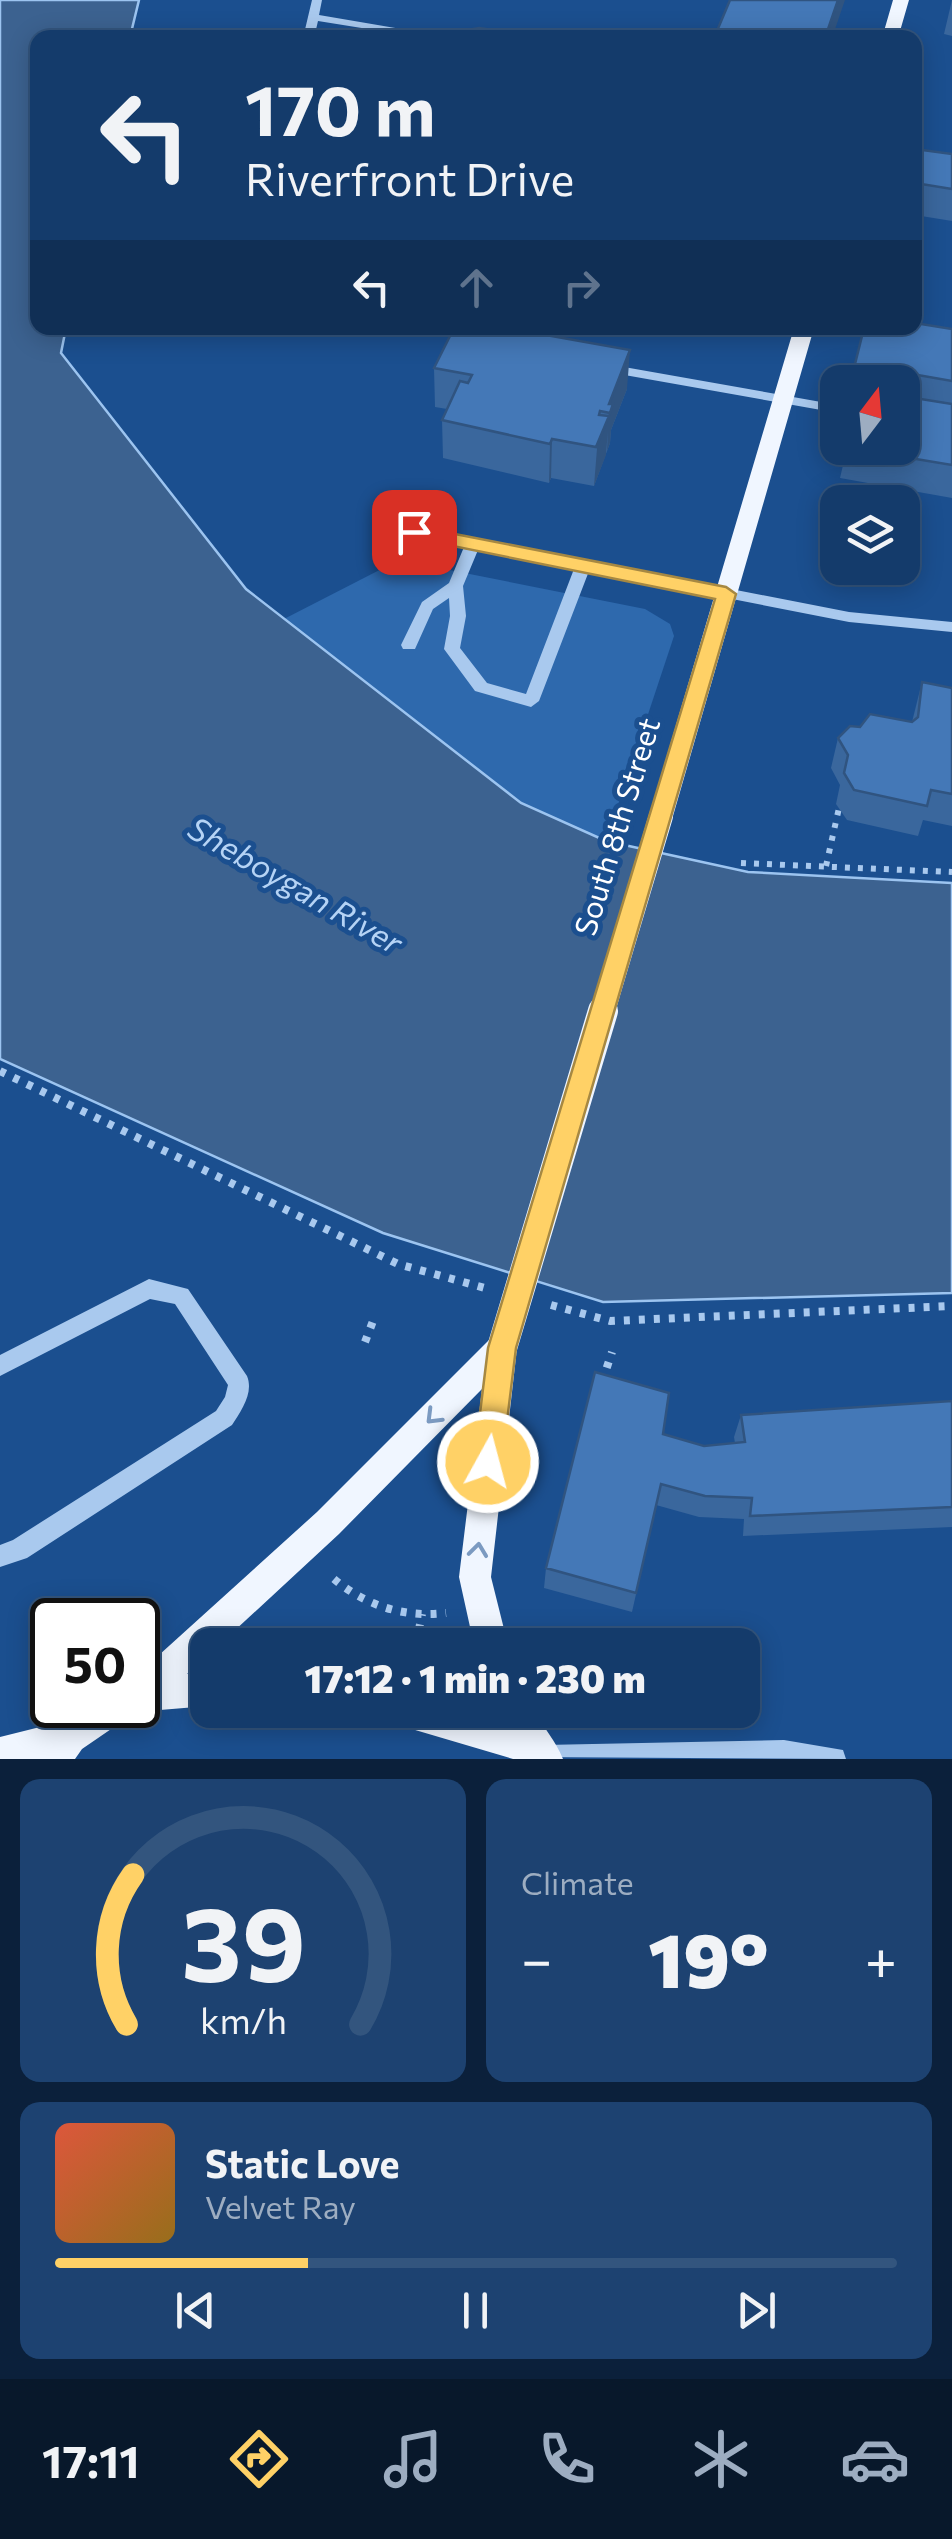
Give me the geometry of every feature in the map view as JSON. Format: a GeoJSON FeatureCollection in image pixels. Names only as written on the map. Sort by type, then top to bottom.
{"type":"FeatureCollection","features":[{"type":"Feature","properties":{"kind":"main road"},"geometry":{"type":"LineString","coordinates":[[892,30],[901,0]]}},
{"type":"Feature","properties":{"kind":"main road","name":"South 8th Street"},"geometry":{"type":"LineString","coordinates":[[487,1628],[475,1577],[502,1348],[802,335]]}},
{"type":"Feature","properties":{"kind":"main road","name":"South 8th Street"},"geometry":{"type":"LineString","coordinates":[[160,1675],[328,1523],[502,1348]]}},
{"type":"Feature","properties":{"kind":"main road"},"geometry":{"type":"LineString","coordinates":[[160,1693],[190,1691]]}},
{"type":"Feature","properties":{"kind":"main road"},"geometry":{"type":"LineString","coordinates":[[0,1754],[61,1748],[89,1728]]}},
{"type":"Feature","properties":{"kind":"main road"},"geometry":{"type":"LineString","coordinates":[[459,1728],[541,1755]]}},
{"type":"Feature","properties":{"kind":"main road"},"geometry":{"type":"LineString","coordinates":[[527,1728],[541,1755]]}},
{"type":"Feature","properties":{"kind":"street"},"geometry":{"type":"LineString","coordinates":[[310,30],[318,0]]}},
{"type":"Feature","properties":{"kind":"street"},"geometry":{"type":"LineString","coordinates":[[312,18],[394,30]]}},
{"type":"Feature","properties":{"kind":"street"},"geometry":{"type":"LineString","coordinates":[[598,367],[820,406]]}},
{"type":"Feature","properties":{"kind":"street"},"geometry":{"type":"LineString","coordinates":[[414,532],[726,594],[884,622],[952,628]]}},
{"type":"Feature","properties":{"kind":"street"},"geometry":{"type":"LineString","coordinates":[[409,645],[427,606],[455,586],[473,544]]}},
{"type":"Feature","properties":{"kind":"street"},"geometry":{"type":"LineString","coordinates":[[455,586],[459,601],[454,654],[480,687],[531,701],[583,566]]}},
{"type":"Feature","properties":{"kind":"street"},"geometry":{"type":"LineString","coordinates":[[0,1366],[149,1289],[180,1296],[239,1383],[235,1400],[224,1418],[35,1540],[0,1556]]}},
{"type":"Feature","properties":{"kind":"street"},"geometry":{"type":"LineString","coordinates":[[541,1755],[784,1752],[834,1759]]}},
{"type":"Feature","properties":{"kind":"path"},"geometry":{"type":"LineString","coordinates":[[826,866],[843,790]]}},
{"type":"Feature","properties":{"kind":"path"},"geometry":{"type":"LineString","coordinates":[[742,863],[952,872]]}},
{"type":"Feature","properties":{"kind":"path"},"geometry":{"type":"LineString","coordinates":[[0,1071],[398,1264],[494,1290]]}},
{"type":"Feature","properties":{"kind":"path"},"geometry":{"type":"LineString","coordinates":[[532,1300],[610,1321],[952,1306]]}},
{"type":"Feature","properties":{"kind":"path"},"geometry":{"type":"LineString","coordinates":[[365,1342],[373,1321]]}},
{"type":"Feature","properties":{"kind":"path"},"geometry":{"type":"LineString","coordinates":[[598,1393],[612,1352]]}},
{"type":"Feature","properties":{"kind":"path"},"geometry":{"type":"LineString","coordinates":[[334,1579],[364,1602],[422,1614],[446,1613]]}},
{"type":"Feature","properties":{"kind":"path"},"geometry":{"type":"LineString","coordinates":[[419,1628],[422,1614]]}},
{"type":"Feature","properties":{"kind":"shaded area"},"geometry":{"type":"Polygon","coordinates":[[[399,560],[645,609],[670,624],[674,636],[606,841],[521,803],[284,619],[399,560]]]}},
{"type":"Feature","properties":{"kind":"water","name":"Sheboygan River"},"geometry":{"type":"Polygon","coordinates":[[[0,0],[139,0],[132,30],[30,30],[30,335],[65,335],[61,353],[246,589],[521,803],[606,841],[748,872],[952,883],[952,1293],[603,1302],[383,1233],[0,1059],[0,0]]]}},
{"type":"Feature","properties":{"kind":"building"},"geometry":{"type":"Polygon","coordinates":[[[730,0],[838,0],[828,30],[717,30],[730,0]]]}},
{"type":"Feature","properties":{"kind":"building"},"geometry":{"type":"Polygon","coordinates":[[[922,150],[952,154],[952,189],[922,184],[922,150]]]}},
{"type":"Feature","properties":{"kind":"building"},"geometry":{"type":"Polygon","coordinates":[[[922,324],[952,329],[952,381],[920,375],[920,365],[855,364],[862,335],[922,335],[922,324]]]}},
{"type":"Feature","properties":{"kind":"building"},"geometry":{"type":"Polygon","coordinates":[[[450,335],[545,335],[630,350],[609,404],[613,404],[610,413],[600,411],[599,415],[609,416],[596,447],[552,439],[550,444],[442,420],[460,381],[468,383],[472,375],[434,368],[450,335]]]}},
{"type":"Feature","properties":{"kind":"building"},"geometry":{"type":"Polygon","coordinates":[[[920,399],[952,404],[952,465],[920,460],[920,399]]]}},
{"type":"Feature","properties":{"kind":"building"},"geometry":{"type":"Polygon","coordinates":[[[922,682],[952,688],[952,794],[931,790],[927,806],[854,790],[844,773],[848,755],[838,738],[850,726],[860,727],[870,714],[912,722],[918,717],[922,682]]]}},
{"type":"Feature","properties":{"kind":"building"},"geometry":{"type":"Polygon","coordinates":[[[595,1372],[669,1393],[663,1434],[704,1446],[745,1442],[741,1415],[952,1401],[952,1507],[750,1516],[752,1498],[705,1496],[661,1484],[636,1593],[546,1568],[595,1372]]]}},
{"type":"Feature","properties":{"kind":"route"},"geometry":{"type":"LineString","coordinates":[[414,532],[726,594],[502,1348],[488,1462]]}}]}
